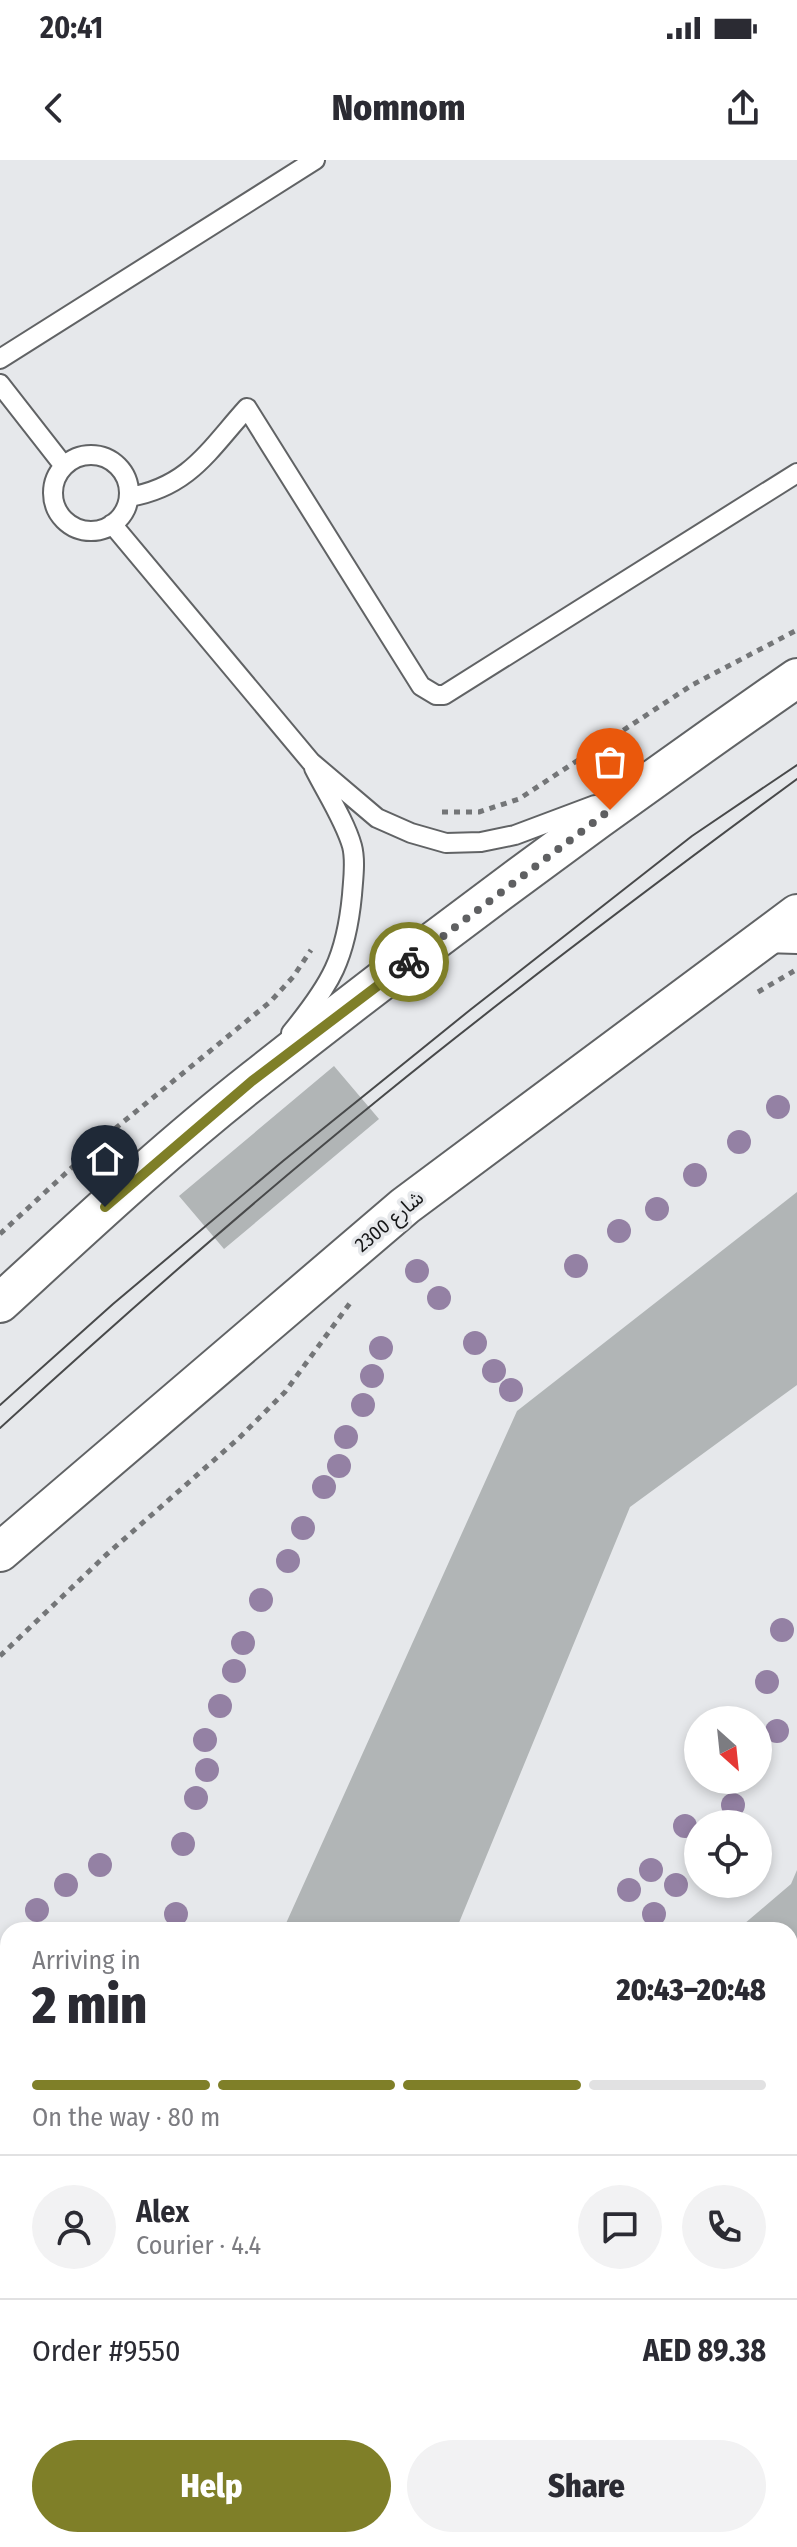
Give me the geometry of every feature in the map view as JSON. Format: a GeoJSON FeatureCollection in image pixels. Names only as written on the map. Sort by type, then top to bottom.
{"type":"FeatureCollection","features":[{"type":"Feature","properties":{"kind":"street"},"geometry":{"type":"LineString","coordinates":[[0,1303],[126,1188],[252,1081],[635,790],[797,678]]}},
{"type":"Feature","properties":{"kind":"street","name":"شارع 2300"},"geometry":{"type":"LineString","coordinates":[[0,1552],[405,1206],[797,914]]}},
{"type":"Feature","properties":{"kind":"lane"},"geometry":{"type":"LineString","coordinates":[[0,359],[315,160]]}},
{"type":"Feature","properties":{"kind":"lane"},"geometry":{"type":"LineString","coordinates":[[0,384],[64,466]]}},
{"type":"Feature","properties":{"kind":"lane"},"geometry":{"type":"LineString","coordinates":[[129,497],[176,482],[192,469],[247,408],[421,686],[427,691],[444,695],[797,473]]}},
{"type":"Feature","properties":{"kind":"lane"},"geometry":{"type":"LineString","coordinates":[[91,455],[105,457],[119,467],[127,481],[129,497],[124,512],[112,524],[100,530],[86,531],[72,526],[62,517],[55,506],[53,491],[56,478],[64,466],[76,458],[91,455]]}},
{"type":"Feature","properties":{"kind":"lane"},"geometry":{"type":"LineString","coordinates":[[112,524],[311,762],[377,818],[411,833],[446,843],[481,842],[515,835],[635,790]]}},
{"type":"Feature","properties":{"kind":"lane"},"geometry":{"type":"LineString","coordinates":[[252,1081],[316,1003],[338,963],[349,926],[354,876],[352,847],[311,762]]}},
{"type":"Feature","properties":{"kind":"lane"},"geometry":{"type":"LineString","coordinates":[[757,943],[797,944]]}},
{"type":"Feature","properties":{"kind":"path"},"geometry":{"type":"LineString","coordinates":[[433,811],[479,812],[519,799],[692,685],[797,630]]}},
{"type":"Feature","properties":{"kind":"path"},"geometry":{"type":"LineString","coordinates":[[0,1234],[106,1136],[270,1002],[306,959],[323,918],[349,926]]}},
{"type":"Feature","properties":{"kind":"path"},"geometry":{"type":"LineString","coordinates":[[749,996],[797,970]]}},
{"type":"Feature","properties":{"kind":"path"},"geometry":{"type":"LineString","coordinates":[[0,1656],[106,1555],[238,1439],[285,1392],[355,1297]]}},
{"type":"Feature","properties":{"kind":"building"},"geometry":{"type":"Polygon","coordinates":[[[334,1066],[379,1119],[224,1249],[179,1196],[334,1066]]]}},
{"type":"Feature","properties":{"kind":"building"},"geometry":{"type":"Polygon","coordinates":[[[797,1192],[797,1385],[630,1507],[459,1922],[287,1922],[517,1411],[797,1192]]]}},
{"type":"Feature","properties":{"kind":"building"},"geometry":{"type":"Polygon","coordinates":[[[797,1870],[797,1922],[746,1922],[791,1884],[797,1870]]]}},
{"type":"Feature","properties":{"kind":"tram line"},"geometry":{"type":"LineString","coordinates":[[0,1405],[113,1304],[283,1161],[470,1010],[692,836],[797,765]]}},
{"type":"Feature","properties":{"kind":"tram line"},"geometry":{"type":"LineString","coordinates":[[0,1428],[189,1259],[384,1095],[588,935],[797,779]]}},
{"type":"Feature","properties":{"kind":"way so far"},"geometry":{"type":"LineString","coordinates":[[409,962],[610,810]]}},
{"type":"Feature","properties":{"kind":"route"},"geometry":{"type":"LineString","coordinates":[[105,1207],[252,1081],[409,962]]}}]}
